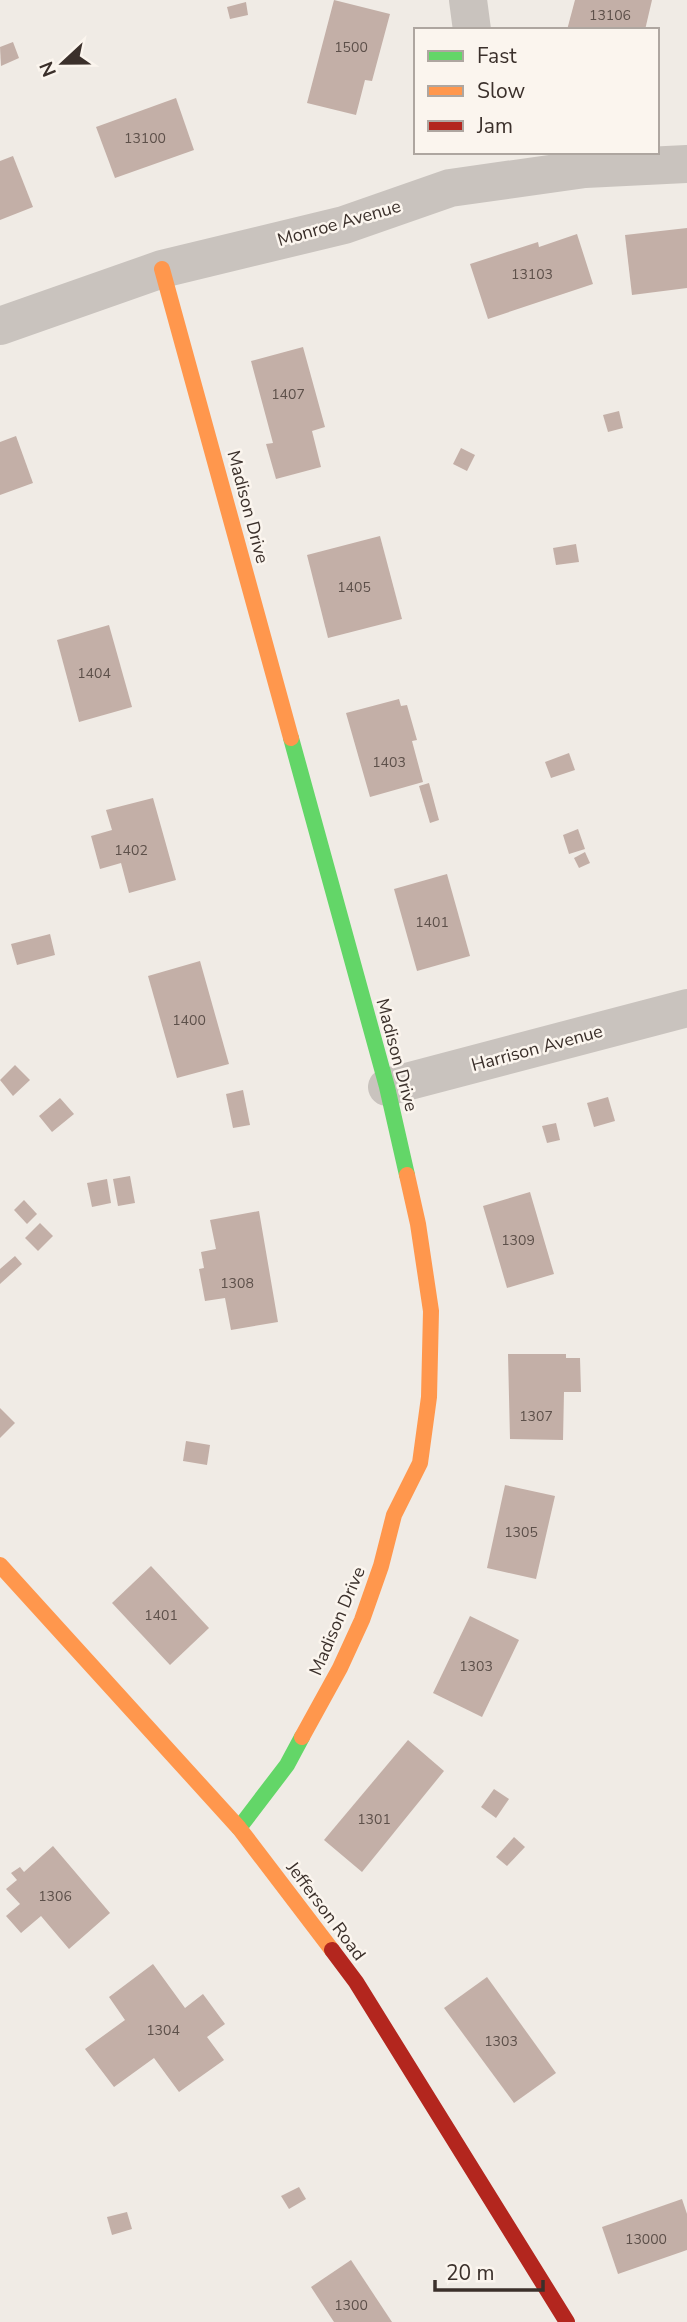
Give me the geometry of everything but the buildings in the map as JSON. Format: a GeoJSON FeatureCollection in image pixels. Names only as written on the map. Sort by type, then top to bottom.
{"type":"FeatureCollection","features":[{"type":"Feature","properties":{"kind":"street"},"geometry":{"type":"LineString","coordinates":[[468,0],[472,28]]}},
{"type":"Feature","properties":{"kind":"street","name":"Monroe Avenue"},"geometry":{"type":"LineString","coordinates":[[0,326],[162,269],[344,225],[450,188],[489,167],[585,169],[687,164]]}},
{"type":"Feature","properties":{"kind":"street","name":"Madison Drive"},"geometry":{"type":"LineString","coordinates":[[162,269],[387,1087],[418,1224],[431,1311],[429,1397],[420,1463],[394,1515],[373,1588],[340,1668],[287,1765],[239,1828]]}},
{"type":"Feature","properties":{"kind":"street","name":"Harrison Avenue"},"geometry":{"type":"LineString","coordinates":[[387,1087],[687,1008]]}},
{"type":"Feature","properties":{"kind":"street","name":"Jefferson Road"},"geometry":{"type":"LineString","coordinates":[[0,1565],[239,1828],[356,1982],[567,2322]]}},
{"type":"Feature","properties":{"kind":"traffic: fast"},"geometry":{"type":"LineString","coordinates":[[291,738],[387,1087],[407,1175]]}},
{"type":"Feature","properties":{"kind":"traffic: fast"},"geometry":{"type":"LineString","coordinates":[[239,1828],[287,1765],[302,1737]]}},
{"type":"Feature","properties":{"kind":"traffic: slow"},"geometry":{"type":"LineString","coordinates":[[162,269],[291,738]]}},
{"type":"Feature","properties":{"kind":"traffic: slow"},"geometry":{"type":"LineString","coordinates":[[302,1737],[340,1668],[362,1620],[381,1566],[394,1515],[420,1463],[429,1397],[431,1311],[418,1224],[407,1175]]}},
{"type":"Feature","properties":{"kind":"traffic: slow"},"geometry":{"type":"LineString","coordinates":[[0,1565],[239,1828],[332,1950]]}},
{"type":"Feature","properties":{"kind":"traffic: jam"},"geometry":{"type":"LineString","coordinates":[[332,1950],[356,1982],[567,2322]]}}]}
